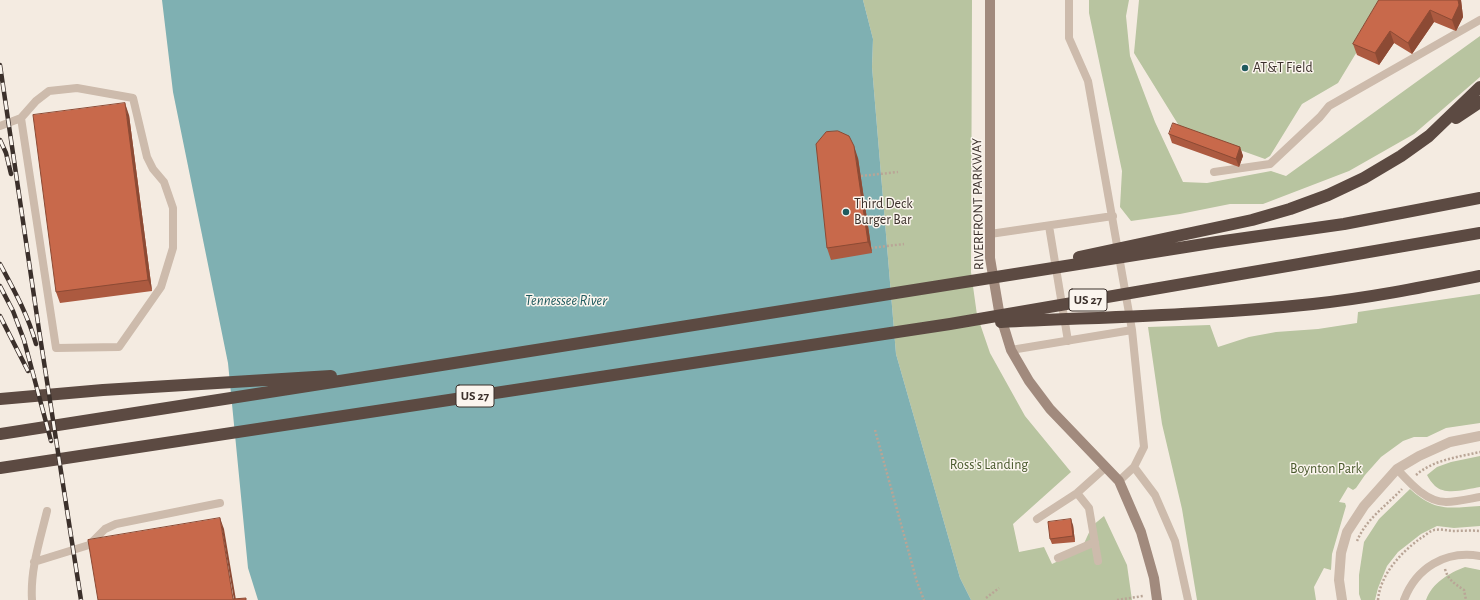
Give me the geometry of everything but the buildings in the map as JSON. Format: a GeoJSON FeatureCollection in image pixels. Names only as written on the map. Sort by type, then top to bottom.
{"type":"FeatureCollection","features":[{"type":"Feature","properties":{"kind":"highway"},"geometry":{"type":"LineString","coordinates":[[1429,136],[1480,87]]}},
{"type":"Feature","properties":{"kind":"highway"},"geometry":{"type":"LineString","coordinates":[[944,286],[1252,220],[1290,209],[1328,195],[1364,178],[1401,156],[1480,102]]}},
{"type":"Feature","properties":{"kind":"highway"},"geometry":{"type":"LineString","coordinates":[[0,434],[1217,242],[1344,224],[1480,198]]}},
{"type":"Feature","properties":{"kind":"highway","name":"US 27"},"geometry":{"type":"LineString","coordinates":[[0,468],[950,324],[1480,233]]}},
{"type":"Feature","properties":{"kind":"highway"},"geometry":{"type":"LineString","coordinates":[[950,324],[1224,311],[1346,300],[1480,276]]}},
{"type":"Feature","properties":{"kind":"highway"},"geometry":{"type":"LineString","coordinates":[[0,399],[103,390],[410,370]]}},
{"type":"Feature","properties":{"kind":"main road","name":"RIVERFRONT PARKWAY"},"geometry":{"type":"LineString","coordinates":[[990,0],[990,258],[998,311],[1011,350],[1029,381],[1050,409],[1119,481],[1141,532],[1154,578],[1157,600]]}},
{"type":"Feature","properties":{"kind":"street"},"geometry":{"type":"LineString","coordinates":[[1342,600],[1339,580],[1341,553],[1347,532],[1364,506],[1397,469],[1450,442],[1480,436]]}},
{"type":"Feature","properties":{"kind":"lane"},"geometry":{"type":"LineString","coordinates":[[1068,0],[1069,38],[1088,81],[1132,330],[1144,446],[1134,467],[1119,481]]}},
{"type":"Feature","properties":{"kind":"lane"},"geometry":{"type":"LineString","coordinates":[[1214,172],[1270,164],[1320,117],[1329,106],[1480,20]]}},
{"type":"Feature","properties":{"kind":"lane"},"geometry":{"type":"LineString","coordinates":[[0,126],[21,118],[49,91],[77,88],[133,98],[147,157],[153,169],[164,182],[172,208],[173,248],[161,287],[119,347],[56,348],[21,118]]}},
{"type":"Feature","properties":{"kind":"lane"},"geometry":{"type":"LineString","coordinates":[[990,234],[1113,216]]}},
{"type":"Feature","properties":{"kind":"lane"},"geometry":{"type":"LineString","coordinates":[[1049,226],[1068,341]]}},
{"type":"Feature","properties":{"kind":"lane"},"geometry":{"type":"LineString","coordinates":[[1011,350],[1132,330]]}},
{"type":"Feature","properties":{"kind":"lane"},"geometry":{"type":"LineString","coordinates":[[1037,519],[1077,493],[1106,467]]}},
{"type":"Feature","properties":{"kind":"lane"},"geometry":{"type":"LineString","coordinates":[[1134,467],[1155,495],[1175,541],[1188,600]]}},
{"type":"Feature","properties":{"kind":"lane"},"geometry":{"type":"LineString","coordinates":[[1397,469],[1408,482],[1430,498],[1444,502],[1480,497]]}},
{"type":"Feature","properties":{"kind":"lane"},"geometry":{"type":"LineString","coordinates":[[1077,493],[1089,508],[1098,561]]}},
{"type":"Feature","properties":{"kind":"lane"},"geometry":{"type":"LineString","coordinates":[[34,562],[89,546],[105,529],[116,524],[220,503]]}},
{"type":"Feature","properties":{"kind":"lane"},"geometry":{"type":"LineString","coordinates":[[32,600],[31,588],[34,562],[47,511]]}},
{"type":"Feature","properties":{"kind":"lane"},"geometry":{"type":"LineString","coordinates":[[1058,558],[1094,542]]}},
{"type":"Feature","properties":{"kind":"lane"},"geometry":{"type":"LineString","coordinates":[[1404,600],[1409,587],[1424,570],[1442,559],[1446,557],[1470,554],[1480,556]]}},
{"type":"Feature","properties":{"kind":"path"},"geometry":{"type":"LineString","coordinates":[[861,176],[898,172]]}},
{"type":"Feature","properties":{"kind":"path"},"geometry":{"type":"LineString","coordinates":[[871,248],[904,244]]}},
{"type":"Feature","properties":{"kind":"path"},"geometry":{"type":"LineString","coordinates":[[874,430],[916,582],[924,600]]}},
{"type":"Feature","properties":{"kind":"path"},"geometry":{"type":"LineString","coordinates":[[1355,546],[1359,536],[1371,519],[1422,470],[1447,459],[1480,452]]}},
{"type":"Feature","properties":{"kind":"path"},"geometry":{"type":"LineString","coordinates":[[1378,600],[1379,592],[1391,567],[1402,554],[1417,541],[1432,531],[1443,529],[1480,531]]}},
{"type":"Feature","properties":{"kind":"path"},"geometry":{"type":"LineString","coordinates":[[1442,559],[1447,576],[1451,581],[1464,590],[1466,600]]}},
{"type":"Feature","properties":{"kind":"path"},"geometry":{"type":"LineString","coordinates":[[986,598],[999,588]]}},
{"type":"Feature","properties":{"kind":"path"},"geometry":{"type":"LineString","coordinates":[[1117,600],[1143,596]]}},
{"type":"Feature","properties":{"kind":"green space","name":"Ross's Landing"},"geometry":{"type":"Polygon","coordinates":[[[863,0],[972,0],[971,272],[977,315],[990,353],[1025,416],[1071,472],[1013,524],[1019,552],[1044,547],[1052,564],[1081,550],[1092,526],[1104,516],[1127,565],[1132,600],[971,600],[960,578],[896,354],[872,67],[873,39],[863,0]]]}},
{"type":"Feature","properties":{"kind":"green space"},"geometry":{"type":"Polygon","coordinates":[[[1089,0],[1129,0],[1126,16],[1130,56],[1155,122],[1183,182],[1207,183],[1271,171],[1286,176],[1480,36],[1480,77],[1414,134],[1349,171],[1263,204],[1230,204],[1180,214],[1131,221],[1120,207],[1122,171],[1089,13],[1089,0]]]}},
{"type":"Feature","properties":{"kind":"green space","name":"AT&T Field"},"geometry":{"type":"Polygon","coordinates":[[[1139,0],[1386,0],[1387,2],[1338,83],[1302,104],[1270,156],[1265,159],[1181,129],[1134,53],[1139,0]]]}},
{"type":"Feature","properties":{"kind":"green space","name":"Boynton Park"},"geometry":{"type":"Polygon","coordinates":[[[1480,294],[1480,423],[1446,428],[1427,437],[1414,437],[1403,441],[1381,457],[1356,488],[1353,490],[1348,487],[1339,502],[1345,503],[1346,506],[1332,554],[1331,570],[1324,568],[1314,587],[1316,600],[1197,600],[1182,509],[1162,424],[1148,327],[1210,325],[1218,347],[1249,337],[1276,332],[1318,329],[1357,323],[1358,312],[1480,294]]]}},
{"type":"Feature","properties":{"kind":"green space"},"geometry":{"type":"Polygon","coordinates":[[[1480,456],[1480,487],[1457,491],[1445,491],[1435,486],[1427,475],[1437,467],[1451,462],[1480,456]]]}},
{"type":"Feature","properties":{"kind":"green space"},"geometry":{"type":"Polygon","coordinates":[[[1410,489],[1427,502],[1443,507],[1451,508],[1480,506],[1480,526],[1454,528],[1437,526],[1421,534],[1398,552],[1387,566],[1375,600],[1361,600],[1359,594],[1359,575],[1364,542],[1379,519],[1410,489]]]}},
{"type":"Feature","properties":{"kind":"green space"},"geometry":{"type":"Polygon","coordinates":[[[1465,567],[1480,570],[1480,600],[1426,600],[1432,589],[1442,579],[1465,567]]]}},
{"type":"Feature","properties":{"kind":"water","name":"Tennessee River"},"geometry":{"type":"Polygon","coordinates":[[[162,0],[863,0],[873,39],[872,67],[896,354],[960,578],[971,600],[258,600],[248,568],[228,363],[173,92],[162,0]]]}},
{"type":"Feature","properties":{"kind":"railway"},"geometry":{"type":"LineString","coordinates":[[0,65],[81,600]]}},
{"type":"Feature","properties":{"kind":"railway"},"geometry":{"type":"LineString","coordinates":[[0,140],[6,153],[11,174]]}},
{"type":"Feature","properties":{"kind":"railway"},"geometry":{"type":"LineString","coordinates":[[0,264],[25,313],[36,344]]}},
{"type":"Feature","properties":{"kind":"railway"},"geometry":{"type":"LineString","coordinates":[[0,286],[13,311],[24,340],[51,441]]}},
{"type":"Feature","properties":{"kind":"railway"},"geometry":{"type":"LineString","coordinates":[[0,316],[28,371]]}},
{"type":"Feature","properties":{"kind":"place","name":"AT&T Field"},"geometry":{"type":"Point","coordinates":[1245,68]}},
{"type":"Feature","properties":{"kind":"place","name":"Third Deck Burger Bar"},"geometry":{"type":"Point","coordinates":[846,212]}}]}
